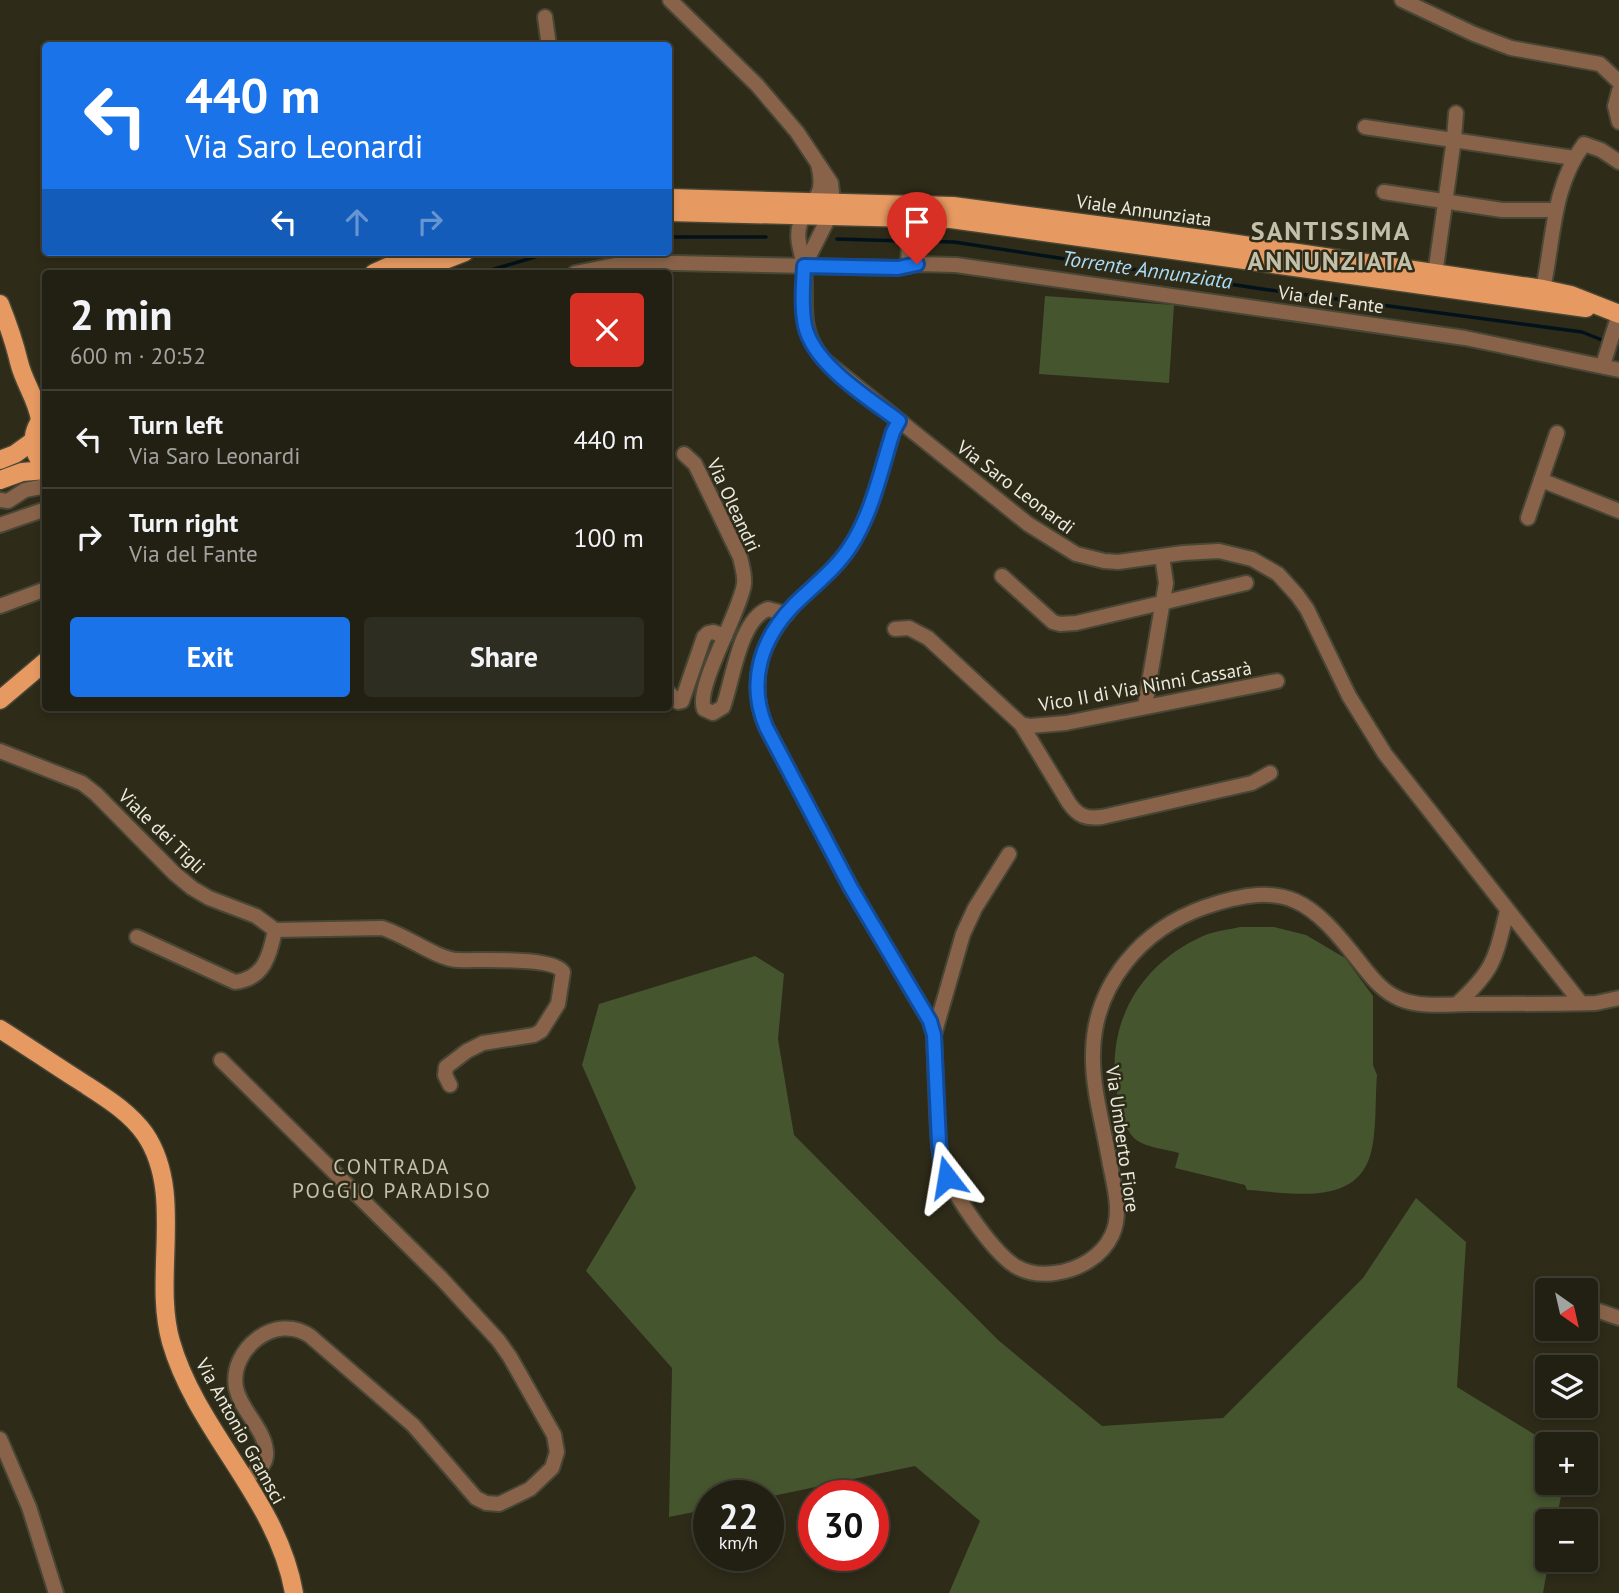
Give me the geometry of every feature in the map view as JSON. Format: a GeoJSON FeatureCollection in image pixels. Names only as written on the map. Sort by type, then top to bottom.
{"type":"FeatureCollection","features":[{"type":"Feature","properties":{"kind":"main road","name":"Viale Annunziata"},"geometry":{"type":"LineString","coordinates":[[672,198],[810,208],[952,212],[1434,279],[1543,289],[1571,295],[1615,316]]}},
{"type":"Feature","properties":{"kind":"main road","name":"Viale Annunziata"},"geometry":{"type":"LineString","coordinates":[[672,212],[810,208]]}},
{"type":"Feature","properties":{"kind":"main road","name":"Viale Annunziata"},"geometry":{"type":"LineString","coordinates":[[832,209],[909,222],[952,212]]}},
{"type":"Feature","properties":{"kind":"main road"},"geometry":{"type":"LineString","coordinates":[[381,270],[412,256]]}},
{"type":"Feature","properties":{"kind":"main road"},"geometry":{"type":"LineString","coordinates":[[419,270],[455,256]]}},
{"type":"Feature","properties":{"kind":"main road","name":"Viale Annunziata"},"geometry":{"type":"LineString","coordinates":[[1434,279],[1615,316]]}},
{"type":"Feature","properties":{"kind":"main road"},"geometry":{"type":"LineString","coordinates":[[0,304],[18,351],[19,362],[42,415]]}},
{"type":"Feature","properties":{"kind":"main road"},"geometry":{"type":"LineString","coordinates":[[18,351],[26,359],[36,381],[42,387]]}},
{"type":"Feature","properties":{"kind":"main road"},"geometry":{"type":"LineString","coordinates":[[1,460],[22,450],[33,441],[42,419]]}},
{"type":"Feature","properties":{"kind":"main road"},"geometry":{"type":"LineString","coordinates":[[33,441],[37,458],[42,464]]}},
{"type":"Feature","properties":{"kind":"main road"},"geometry":{"type":"LineString","coordinates":[[4,481],[22,471],[42,468]]}},
{"type":"Feature","properties":{"kind":"main road"},"geometry":{"type":"LineString","coordinates":[[0,700],[42,664]]}},
{"type":"Feature","properties":{"kind":"main road"},"geometry":{"type":"LineString","coordinates":[[0,706],[8,703],[42,675]]}},
{"type":"Feature","properties":{"kind":"main road","name":"Via Antonio Gramsci"},"geometry":{"type":"LineString","coordinates":[[0,1029],[113,1103],[135,1122],[150,1142],[160,1163],[164,1184],[164,1298],[171,1340],[189,1384],[277,1539],[290,1573],[294,1593]]}},
{"type":"Feature","properties":{"kind":"street"},"geometry":{"type":"LineString","coordinates":[[670,0],[757,85],[797,132],[831,183],[832,209],[804,266]]}},
{"type":"Feature","properties":{"kind":"street"},"geometry":{"type":"LineString","coordinates":[[1402,0],[1474,34],[1511,47],[1600,64],[1619,82]]}},
{"type":"Feature","properties":{"kind":"street"},"geometry":{"type":"LineString","coordinates":[[545,17],[548,42]]}},
{"type":"Feature","properties":{"kind":"street"},"geometry":{"type":"LineString","coordinates":[[1619,91],[1615,106],[1619,122]]}},
{"type":"Feature","properties":{"kind":"street"},"geometry":{"type":"LineString","coordinates":[[1434,279],[1456,113]]}},
{"type":"Feature","properties":{"kind":"street"},"geometry":{"type":"LineString","coordinates":[[1366,127],[1574,158]]}},
{"type":"Feature","properties":{"kind":"street"},"geometry":{"type":"LineString","coordinates":[[1543,289],[1550,256],[1554,209],[1574,158],[1584,144],[1601,150],[1619,162]]}},
{"type":"Feature","properties":{"kind":"street","name":"Via Saro Leonardi"},"geometry":{"type":"LineString","coordinates":[[818,164],[821,180],[818,196],[800,225],[799,250],[804,266],[806,326],[816,352],[832,369],[1028,524],[1076,554],[1104,561],[1131,561],[1203,551],[1236,554],[1266,566],[1288,584],[1307,609],[1349,696],[1385,754],[1581,1003]]}},
{"type":"Feature","properties":{"kind":"street"},"geometry":{"type":"LineString","coordinates":[[1384,192],[1502,210],[1554,209]]}},
{"type":"Feature","properties":{"kind":"street"},"geometry":{"type":"LineString","coordinates":[[908,262],[909,222]]}},
{"type":"Feature","properties":{"kind":"street","name":"Via del Fante"},"geometry":{"type":"LineString","coordinates":[[590,270],[630,262],[898,268],[908,262],[956,265],[1465,338],[1604,361],[1619,370]]}},
{"type":"Feature","properties":{"kind":"street"},"geometry":{"type":"LineString","coordinates":[[1604,361],[1615,316]]}},
{"type":"Feature","properties":{"kind":"street","name":"Via Umberto Fiore"},"geometry":{"type":"LineString","coordinates":[[899,421],[866,515],[852,545],[830,572],[786,614],[768,642],[759,665],[756,691],[762,717],[851,888],[923,1008],[934,1035],[942,1165],[954,1191],[1003,1256],[1023,1270],[1061,1273],[1085,1263],[1105,1246],[1112,1234],[1116,1223],[1116,1204],[1095,1082],[1095,1031],[1102,1004],[1118,972],[1136,949],[1158,930],[1186,915],[1229,900],[1259,895],[1284,897],[1321,916],[1387,993],[1408,1002],[1581,1003],[1609,1002],[1619,998]]}},
{"type":"Feature","properties":{"kind":"street"},"geometry":{"type":"LineString","coordinates":[[1528,518],[1558,433]]}},
{"type":"Feature","properties":{"kind":"street","name":"Via Oleandri"},"geometry":{"type":"LineString","coordinates":[[684,454],[695,464],[740,557],[744,571],[740,601],[724,636],[702,698],[704,709],[708,713],[723,707],[736,659],[757,616],[768,609],[786,614]]}},
{"type":"Feature","properties":{"kind":"street"},"geometry":{"type":"LineString","coordinates":[[1541,480],[1619,511]]}},
{"type":"Feature","properties":{"kind":"street"},"geometry":{"type":"LineString","coordinates":[[0,500],[8,501],[25,490],[42,487]]}},
{"type":"Feature","properties":{"kind":"street"},"geometry":{"type":"LineString","coordinates":[[0,525],[42,510]]}},
{"type":"Feature","properties":{"kind":"street"},"geometry":{"type":"LineString","coordinates":[[1145,706],[1166,583],[1163,556]]}},
{"type":"Feature","properties":{"kind":"street"},"geometry":{"type":"LineString","coordinates":[[1002,576],[1046,618],[1060,624],[1076,623],[1246,583]]}},
{"type":"Feature","properties":{"kind":"street"},"geometry":{"type":"LineString","coordinates":[[0,606],[42,590]]}},
{"type":"Feature","properties":{"kind":"street"},"geometry":{"type":"LineString","coordinates":[[895,629],[917,630],[929,638],[1021,724],[1069,803],[1086,818],[1102,817],[1251,783],[1270,773]]}},
{"type":"Feature","properties":{"kind":"street"},"geometry":{"type":"LineString","coordinates":[[672,696],[678,702],[682,701],[708,633],[724,636]]}},
{"type":"Feature","properties":{"kind":"street","name":"Vico II di Via Ninni Cassarà"},"geometry":{"type":"LineString","coordinates":[[1021,724],[1030,726],[1066,723],[1277,681]]}},
{"type":"Feature","properties":{"kind":"street","name":"Viale dei Tigli"},"geometry":{"type":"LineString","coordinates":[[0,751],[82,783],[183,881],[209,898],[256,916],[275,930]]}},
{"type":"Feature","properties":{"kind":"street"},"geometry":{"type":"LineString","coordinates":[[934,1035],[963,934],[975,908],[1009,854]]}},
{"type":"Feature","properties":{"kind":"street"},"geometry":{"type":"LineString","coordinates":[[1457,1004],[1481,982],[1492,965],[1507,911]]}},
{"type":"Feature","properties":{"kind":"street"},"geometry":{"type":"LineString","coordinates":[[137,937],[234,982],[251,978],[266,964],[275,930],[382,929],[398,933],[451,960],[519,961],[554,965],[561,969],[563,972],[558,1004],[541,1031],[534,1035],[483,1043],[467,1051],[446,1068],[445,1075],[450,1085]]}},
{"type":"Feature","properties":{"kind":"street"},"geometry":{"type":"LineString","coordinates":[[221,1060],[441,1278],[498,1340],[554,1435],[557,1452],[552,1468],[538,1483],[499,1504],[486,1503],[469,1491],[413,1425],[310,1336],[300,1329],[282,1327],[267,1333],[243,1353],[236,1369],[237,1393],[263,1441],[267,1455],[260,1468],[244,1479]]}},
{"type":"Feature","properties":{"kind":"street"},"geometry":{"type":"LineString","coordinates":[[1599,1311],[1619,1318]]}},
{"type":"Feature","properties":{"kind":"street"},"geometry":{"type":"LineString","coordinates":[[0,1439],[29,1507],[56,1593]]}},
{"type":"Feature","properties":{"kind":"green space"},"geometry":{"type":"Polygon","coordinates":[[[1045,296],[1174,305],[1169,383],[1039,374],[1045,296]]]}},
{"type":"Feature","properties":{"kind":"green space"},"geometry":{"type":"Polygon","coordinates":[[[1240,927],[1274,927],[1306,935],[1345,958],[1373,996],[1373,1065],[1377,1075],[1372,1147],[1362,1172],[1350,1184],[1335,1190],[1299,1194],[1247,1190],[1245,1185],[1175,1168],[1179,1153],[1142,1143],[1134,1138],[1124,1122],[1115,1072],[1116,1047],[1121,1023],[1131,1001],[1144,981],[1180,948],[1207,934],[1240,927]]]}},
{"type":"Feature","properties":{"kind":"green space"},"geometry":{"type":"Polygon","coordinates":[[[755,956],[784,974],[778,1039],[794,1135],[998,1340],[1102,1426],[1223,1418],[1363,1278],[1416,1198],[1466,1242],[1457,1387],[1535,1435],[1535,1495],[1561,1495],[1558,1509],[1535,1509],[1535,1572],[1547,1572],[1543,1593],[949,1593],[980,1521],[915,1466],[849,1480],[798,1480],[798,1491],[784,1494],[784,1480],[693,1480],[693,1512],[669,1517],[672,1368],[586,1271],[636,1188],[582,1065],[599,1004],[755,956]]]}},
{"type":"Feature","properties":{"kind":"waterway","name":"Torrente Annunziata"},"geometry":{"type":"LineString","coordinates":[[672,237],[766,237]]}},
{"type":"Feature","properties":{"kind":"waterway","name":"Torrente Annunziata"},"geometry":{"type":"LineString","coordinates":[[837,239],[905,241]]}},
{"type":"Feature","properties":{"kind":"waterway","name":"Torrente Annunziata"},"geometry":{"type":"LineString","coordinates":[[913,241],[954,242],[1262,289],[1582,332],[1607,342]]}},
{"type":"Feature","properties":{"kind":"waterway","name":"Torrente Annunziata"},"geometry":{"type":"LineString","coordinates":[[491,270],[538,256]]}},
{"type":"Feature","properties":{"kind":"district","name":"SANTISSIMA ANNUNZIATA"},"geometry":{"type":"Point","coordinates":[1331,246]}},
{"type":"Feature","properties":{"kind":"district","name":"CONTRADA POGGIO PARADISO"},"geometry":{"type":"Point","coordinates":[392,1179]}},
{"type":"Feature","properties":{"kind":"route"},"geometry":{"type":"LineString","coordinates":[[917,264],[898,268],[804,266],[806,326],[816,352],[832,369],[899,421],[866,515],[852,545],[839,563],[780,621],[762,653],[756,691],[766,727],[851,888],[930,1021],[934,1035],[940,1155],[947,1177]]}}]}
